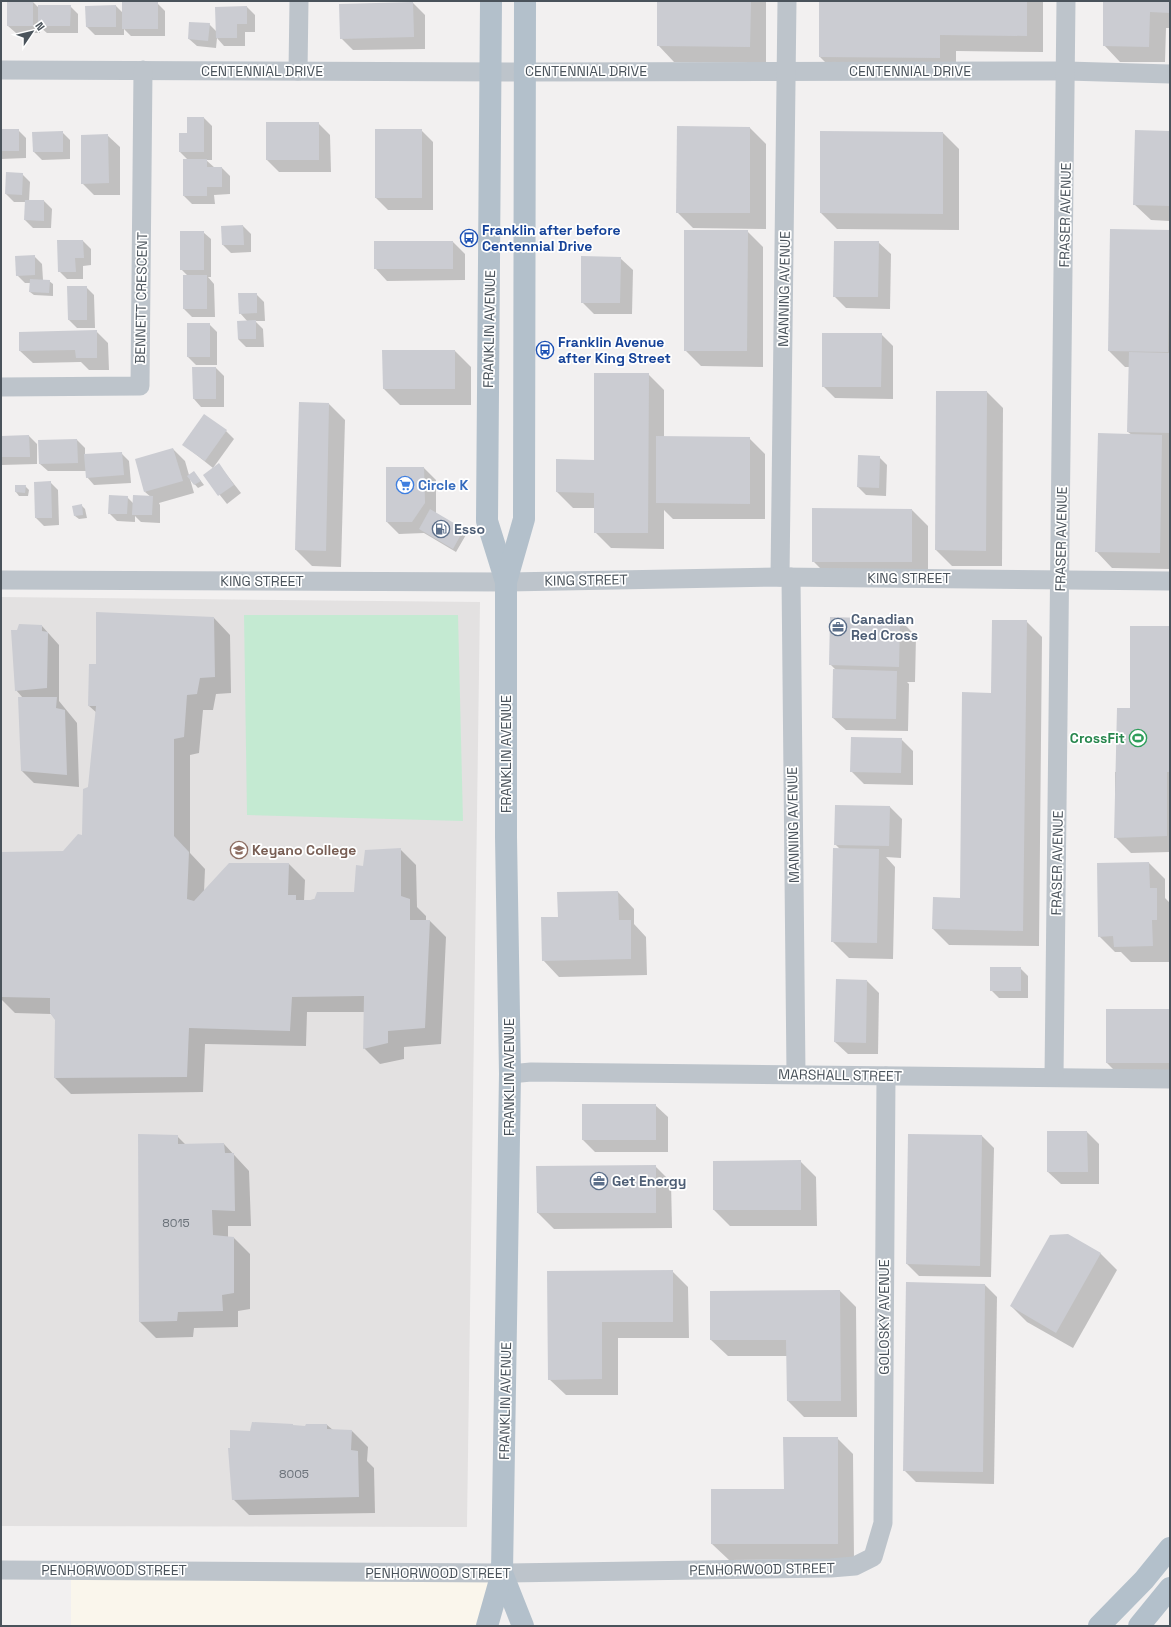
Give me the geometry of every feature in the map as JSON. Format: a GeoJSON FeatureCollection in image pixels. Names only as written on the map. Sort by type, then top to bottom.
{"type":"FeatureCollection","features":[{"type":"Feature","properties":{"kind":"main road","name":"FRANKLIN AVENUE"},"geometry":{"type":"LineString","coordinates":[[491,1],[487,521],[506,582]]}},
{"type":"Feature","properties":{"kind":"main road","name":"FRANKLIN AVENUE"},"geometry":{"type":"LineString","coordinates":[[487,1626],[502,1573],[510,1074],[506,837],[506,582],[524,519],[525,1]]}},
{"type":"Feature","properties":{"kind":"main road"},"geometry":{"type":"LineString","coordinates":[[1099,1626],[1144,1580],[1170,1548]]}},
{"type":"Feature","properties":{"kind":"main road","name":"FRANKLIN AVENUE"},"geometry":{"type":"LineString","coordinates":[[502,1573],[523,1626]]}},
{"type":"Feature","properties":{"kind":"main road"},"geometry":{"type":"LineString","coordinates":[[1139,1626],[1170,1588]]}},
{"type":"Feature","properties":{"kind":"street"},"geometry":{"type":"LineString","coordinates":[[298,72],[299,1]]}},
{"type":"Feature","properties":{"kind":"street","name":"MANNING AVENUE"},"geometry":{"type":"LineString","coordinates":[[787,1],[786,577],[796,1074]]}},
{"type":"Feature","properties":{"kind":"street","name":"FRASER AVENUE"},"geometry":{"type":"LineString","coordinates":[[1054,1077],[1067,71],[1066,1]]}},
{"type":"Feature","properties":{"kind":"street","name":"CENTENNIAL DRIVE"},"geometry":{"type":"LineString","coordinates":[[1,70],[298,72],[1067,71],[1170,74]]}},
{"type":"Feature","properties":{"kind":"street","name":"BENNETT CRESCENT"},"geometry":{"type":"LineString","coordinates":[[1,386],[140,386],[143,70]]}},
{"type":"Feature","properties":{"kind":"street","name":"KING STREET"},"geometry":{"type":"LineString","coordinates":[[1,580],[506,582],[786,577],[1170,581]]}},
{"type":"Feature","properties":{"kind":"street","name":"MARSHALL STREET"},"geometry":{"type":"LineString","coordinates":[[510,1074],[531,1072],[796,1074],[1170,1079]]}},
{"type":"Feature","properties":{"kind":"street","name":"GOLOSKY AVENUE"},"geometry":{"type":"LineString","coordinates":[[873,1557],[883,1522],[886,1076]]}},
{"type":"Feature","properties":{"kind":"street","name":"PENHORWOOD STREET"},"geometry":{"type":"LineString","coordinates":[[1,1570],[502,1573],[831,1568],[855,1566],[873,1557]]}},
{"type":"Feature","properties":{"kind":"shaded area","name":"Keyano College"},"geometry":{"type":"Polygon","coordinates":[[[1,597],[480,602],[467,1527],[1,1526],[1,597]]]}},
{"type":"Feature","properties":{"kind":"shaded area"},"geometry":{"type":"Polygon","coordinates":[[[71,1570],[502,1573],[487,1626],[71,1626],[71,1570]]]}},
{"type":"Feature","properties":{"kind":"green space"},"geometry":{"type":"Polygon","coordinates":[[[244,615],[458,615],[463,821],[247,815],[244,615]]]}},
{"type":"Feature","properties":{"kind":"building"},"geometry":{"type":"Polygon","coordinates":[[[7,1],[33,1],[33,26],[7,26],[7,1]]]}},
{"type":"Feature","properties":{"kind":"building"},"geometry":{"type":"Polygon","coordinates":[[[657,1],[751,1],[750,47],[657,46],[657,1]]]}},
{"type":"Feature","properties":{"kind":"building"},"geometry":{"type":"Polygon","coordinates":[[[819,1],[1027,1],[1027,36],[940,35],[940,58],[819,57],[819,1]]]}},
{"type":"Feature","properties":{"kind":"building"},"geometry":{"type":"Polygon","coordinates":[[[1103,1],[1170,1],[1170,13],[1150,12],[1149,47],[1103,46],[1103,1]]]}},
{"type":"Feature","properties":{"kind":"building"},"geometry":{"type":"Polygon","coordinates":[[[122,2],[158,2],[158,29],[122,29],[122,2]]]}},
{"type":"Feature","properties":{"kind":"building"},"geometry":{"type":"Polygon","coordinates":[[[413,2],[414,37],[340,39],[339,4],[413,2]]]}},
{"type":"Feature","properties":{"kind":"building"},"geometry":{"type":"Polygon","coordinates":[[[38,5],[71,5],[70,26],[38,26],[38,5]]]}},
{"type":"Feature","properties":{"kind":"building"},"geometry":{"type":"Polygon","coordinates":[[[116,5],[116,27],[86,27],[85,6],[116,5]]]}},
{"type":"Feature","properties":{"kind":"building"},"geometry":{"type":"Polygon","coordinates":[[[247,6],[247,24],[237,24],[237,38],[216,38],[215,7],[247,6]]]}},
{"type":"Feature","properties":{"kind":"building"},"geometry":{"type":"Polygon","coordinates":[[[189,22],[210,23],[208,41],[188,39],[189,22]]]}},
{"type":"Feature","properties":{"kind":"building"},"geometry":{"type":"Polygon","coordinates":[[[187,117],[204,117],[204,152],[179,152],[179,133],[187,133],[187,117]]]}},
{"type":"Feature","properties":{"kind":"building"},"geometry":{"type":"Polygon","coordinates":[[[266,122],[319,122],[319,160],[266,160],[266,122]]]}},
{"type":"Feature","properties":{"kind":"building"},"geometry":{"type":"Polygon","coordinates":[[[677,126],[750,127],[750,213],[676,213],[677,126]]]}},
{"type":"Feature","properties":{"kind":"building"},"geometry":{"type":"Polygon","coordinates":[[[1,129],[19,129],[19,151],[1,151],[1,129]]]}},
{"type":"Feature","properties":{"kind":"building"},"geometry":{"type":"Polygon","coordinates":[[[375,129],[422,129],[422,198],[375,198],[375,129]]]}},
{"type":"Feature","properties":{"kind":"building"},"geometry":{"type":"Polygon","coordinates":[[[1135,130],[1170,131],[1170,206],[1133,205],[1135,130]]]}},
{"type":"Feature","properties":{"kind":"building"},"geometry":{"type":"Polygon","coordinates":[[[63,131],[63,152],[33,152],[32,132],[63,131]]]}},
{"type":"Feature","properties":{"kind":"building"},"geometry":{"type":"Polygon","coordinates":[[[820,131],[943,132],[943,214],[820,213],[820,131]]]}},
{"type":"Feature","properties":{"kind":"building"},"geometry":{"type":"Polygon","coordinates":[[[108,134],[109,183],[81,184],[81,135],[108,134]]]}},
{"type":"Feature","properties":{"kind":"building"},"geometry":{"type":"Polygon","coordinates":[[[183,159],[207,159],[207,167],[222,167],[222,187],[207,187],[207,196],[183,196],[183,159]]]}},
{"type":"Feature","properties":{"kind":"building"},"geometry":{"type":"Polygon","coordinates":[[[6,172],[23,173],[22,195],[5,194],[6,172]]]}},
{"type":"Feature","properties":{"kind":"building"},"geometry":{"type":"Polygon","coordinates":[[[25,200],[44,200],[44,221],[24,220],[25,200]]]}},
{"type":"Feature","properties":{"kind":"building"},"geometry":{"type":"Polygon","coordinates":[[[243,225],[244,245],[222,245],[221,226],[243,225]]]}},
{"type":"Feature","properties":{"kind":"building"},"geometry":{"type":"Polygon","coordinates":[[[1110,229],[1170,230],[1168,352],[1108,351],[1110,229]]]}},
{"type":"Feature","properties":{"kind":"building"},"geometry":{"type":"Polygon","coordinates":[[[684,230],[748,230],[747,351],[684,351],[684,230]]]}},
{"type":"Feature","properties":{"kind":"building"},"geometry":{"type":"Polygon","coordinates":[[[180,231],[204,231],[204,270],[180,270],[180,231]]]}},
{"type":"Feature","properties":{"kind":"building"},"geometry":{"type":"Polygon","coordinates":[[[57,240],[83,240],[84,258],[75,258],[76,272],[58,272],[57,240]]]}},
{"type":"Feature","properties":{"kind":"building"},"geometry":{"type":"Polygon","coordinates":[[[374,241],[453,241],[453,269],[374,269],[374,241]]]}},
{"type":"Feature","properties":{"kind":"building"},"geometry":{"type":"Polygon","coordinates":[[[834,241],[879,241],[878,297],[833,297],[834,241]]]}},
{"type":"Feature","properties":{"kind":"building"},"geometry":{"type":"Polygon","coordinates":[[[35,255],[35,275],[16,276],[15,256],[35,255]]]}},
{"type":"Feature","properties":{"kind":"building"},"geometry":{"type":"Polygon","coordinates":[[[581,256],[621,257],[620,303],[581,303],[581,256]]]}},
{"type":"Feature","properties":{"kind":"building"},"geometry":{"type":"Polygon","coordinates":[[[183,275],[207,275],[207,309],[183,309],[183,275]]]}},
{"type":"Feature","properties":{"kind":"building"},"geometry":{"type":"Polygon","coordinates":[[[30,279],[50,280],[49,293],[29,292],[30,279]]]}},
{"type":"Feature","properties":{"kind":"building"},"geometry":{"type":"Polygon","coordinates":[[[67,286],[87,286],[87,320],[68,320],[67,286]]]}},
{"type":"Feature","properties":{"kind":"building"},"geometry":{"type":"Polygon","coordinates":[[[238,293],[257,293],[257,313],[239,314],[238,293]]]}},
{"type":"Feature","properties":{"kind":"building"},"geometry":{"type":"Polygon","coordinates":[[[256,320],[256,339],[238,339],[237,321],[256,320]]]}},
{"type":"Feature","properties":{"kind":"building"},"geometry":{"type":"Polygon","coordinates":[[[187,323],[210,323],[210,357],[187,357],[187,323]]]}},
{"type":"Feature","properties":{"kind":"building"},"geometry":{"type":"Polygon","coordinates":[[[97,330],[97,358],[76,358],[75,350],[19,351],[19,332],[97,330]]]}},
{"type":"Feature","properties":{"kind":"building"},"geometry":{"type":"Polygon","coordinates":[[[822,333],[882,333],[881,387],[822,387],[822,333]]]}},
{"type":"Feature","properties":{"kind":"building"},"geometry":{"type":"Polygon","coordinates":[[[382,350],[455,350],[455,389],[383,389],[382,350]]]}},
{"type":"Feature","properties":{"kind":"building"},"geometry":{"type":"Polygon","coordinates":[[[1129,352],[1170,353],[1170,433],[1127,432],[1129,352]]]}},
{"type":"Feature","properties":{"kind":"building"},"geometry":{"type":"Polygon","coordinates":[[[192,367],[216,367],[216,399],[193,399],[192,367]]]}},
{"type":"Feature","properties":{"kind":"building"},"geometry":{"type":"Polygon","coordinates":[[[594,373],[649,373],[648,533],[594,533],[594,493],[556,492],[556,459],[594,460],[594,373]]]}},
{"type":"Feature","properties":{"kind":"building"},"geometry":{"type":"Polygon","coordinates":[[[936,391],[987,391],[986,551],[935,550],[936,391]]]}},
{"type":"Feature","properties":{"kind":"building"},"geometry":{"type":"Polygon","coordinates":[[[299,402],[329,403],[326,551],[295,550],[299,402]]]}},
{"type":"Feature","properties":{"kind":"building"},"geometry":{"type":"Polygon","coordinates":[[[204,414],[227,430],[205,461],[182,445],[204,414]]]}},
{"type":"Feature","properties":{"kind":"building"},"geometry":{"type":"Polygon","coordinates":[[[1098,433],[1162,435],[1160,553],[1095,552],[1098,433]]]}},
{"type":"Feature","properties":{"kind":"building"},"geometry":{"type":"Polygon","coordinates":[[[29,435],[30,457],[1,457],[1,436],[29,435]]]}},
{"type":"Feature","properties":{"kind":"building"},"geometry":{"type":"Polygon","coordinates":[[[656,436],[750,437],[750,504],[656,503],[656,436]]]}},
{"type":"Feature","properties":{"kind":"building"},"geometry":{"type":"Polygon","coordinates":[[[77,439],[78,463],[39,464],[38,440],[77,439]]]}},
{"type":"Feature","properties":{"kind":"building"},"geometry":{"type":"Polygon","coordinates":[[[173,448],[183,481],[144,492],[135,459],[173,448]]]}},
{"type":"Feature","properties":{"kind":"building"},"geometry":{"type":"Polygon","coordinates":[[[122,452],[124,475],[86,478],[84,454],[122,452]]]}},
{"type":"Feature","properties":{"kind":"building"},"geometry":{"type":"Polygon","coordinates":[[[858,455],[880,456],[879,488],[857,487],[858,455]]]}},
{"type":"Feature","properties":{"kind":"building"},"geometry":{"type":"Polygon","coordinates":[[[219,463],[234,485],[218,496],[203,475],[219,463]]]}},
{"type":"Feature","properties":{"kind":"building","name":"Circle K"},"geometry":{"type":"Polygon","coordinates":[[[386,467],[424,467],[425,503],[412,522],[386,522],[386,467]]]}},
{"type":"Feature","properties":{"kind":"building"},"geometry":{"type":"Polygon","coordinates":[[[194,471],[201,481],[194,485],[187,476],[194,471]]]}},
{"type":"Feature","properties":{"kind":"building"},"geometry":{"type":"Polygon","coordinates":[[[51,481],[52,518],[35,518],[34,482],[51,481]]]}},
{"type":"Feature","properties":{"kind":"building"},"geometry":{"type":"Polygon","coordinates":[[[15,485],[26,485],[25,493],[15,492],[15,485]]]}},
{"type":"Feature","properties":{"kind":"building"},"geometry":{"type":"Polygon","coordinates":[[[109,495],[128,496],[127,514],[108,514],[109,495]]]}},
{"type":"Feature","properties":{"kind":"building"},"geometry":{"type":"Polygon","coordinates":[[[133,495],[153,496],[152,515],[132,515],[133,495]]]}},
{"type":"Feature","properties":{"kind":"building"},"geometry":{"type":"Polygon","coordinates":[[[82,504],[83,515],[74,516],[72,506],[82,504]]]}},
{"type":"Feature","properties":{"kind":"building"},"geometry":{"type":"Polygon","coordinates":[[[812,508],[912,509],[912,562],[812,562],[812,508]]]}},
{"type":"Feature","properties":{"kind":"building","name":"Esso"},"geometry":{"type":"Polygon","coordinates":[[[430,509],[464,529],[453,549],[419,529],[430,509]]]}},
{"type":"Feature","properties":{"kind":"building"},"geometry":{"type":"Polygon","coordinates":[[[96,612],[214,617],[215,677],[200,678],[197,694],[187,695],[184,737],[174,739],[174,836],[189,852],[187,899],[194,901],[229,863],[289,863],[288,895],[296,895],[296,900],[314,900],[317,892],[354,892],[356,865],[363,866],[365,850],[401,848],[401,896],[410,899],[410,920],[430,920],[425,1028],[388,1031],[388,1043],[363,1049],[364,996],[292,997],[290,1031],[189,1028],[187,1077],[54,1078],[55,1020],[50,1013],[50,998],[1,997],[1,852],[63,851],[78,834],[82,835],[83,789],[88,787],[96,706],[88,706],[89,664],[96,664],[96,612]]]}},
{"type":"Feature","properties":{"kind":"building"},"geometry":{"type":"Polygon","coordinates":[[[830,617],[900,619],[899,667],[829,665],[830,617]]]}},
{"type":"Feature","properties":{"kind":"building"},"geometry":{"type":"Polygon","coordinates":[[[992,620],[1027,620],[1023,931],[932,929],[933,897],[960,898],[962,692],[991,693],[992,620]]]}},
{"type":"Feature","properties":{"kind":"building"},"geometry":{"type":"Polygon","coordinates":[[[19,624],[42,625],[42,631],[48,632],[47,688],[15,691],[11,630],[17,630],[19,624]]]}},
{"type":"Feature","properties":{"kind":"building"},"geometry":{"type":"Polygon","coordinates":[[[1130,626],[1170,626],[1170,772],[1167,772],[1167,836],[1114,838],[1117,708],[1130,708],[1130,626]]]}},
{"type":"Feature","properties":{"kind":"building"},"geometry":{"type":"Polygon","coordinates":[[[833,669],[897,671],[896,719],[832,718],[833,669]]]}},
{"type":"Feature","properties":{"kind":"building"},"geometry":{"type":"Polygon","coordinates":[[[18,697],[57,697],[56,708],[65,710],[67,775],[21,771],[18,697]]]}},
{"type":"Feature","properties":{"kind":"building"},"geometry":{"type":"Polygon","coordinates":[[[851,737],[902,738],[901,773],[850,772],[851,737]]]}},
{"type":"Feature","properties":{"kind":"building"},"geometry":{"type":"Polygon","coordinates":[[[835,805],[890,806],[889,846],[834,845],[835,805]]]}},
{"type":"Feature","properties":{"kind":"building"},"geometry":{"type":"Polygon","coordinates":[[[833,848],[879,849],[877,943],[831,942],[833,848]]]}},
{"type":"Feature","properties":{"kind":"building"},"geometry":{"type":"Polygon","coordinates":[[[1149,862],[1150,888],[1157,888],[1157,920],[1152,920],[1153,946],[1114,947],[1113,936],[1098,937],[1097,863],[1149,862]]]}},
{"type":"Feature","properties":{"kind":"building"},"geometry":{"type":"Polygon","coordinates":[[[618,891],[619,920],[631,920],[631,959],[542,961],[541,917],[558,917],[557,892],[618,891]]]}},
{"type":"Feature","properties":{"kind":"building"},"geometry":{"type":"Polygon","coordinates":[[[990,967],[1021,967],[1021,991],[990,991],[990,967]]]}},
{"type":"Feature","properties":{"kind":"building"},"geometry":{"type":"Polygon","coordinates":[[[836,979],[867,980],[866,1043],[834,1042],[836,979]]]}},
{"type":"Feature","properties":{"kind":"building"},"geometry":{"type":"Polygon","coordinates":[[[1106,1009],[1170,1009],[1170,1063],[1106,1063],[1106,1009]]]}},
{"type":"Feature","properties":{"kind":"building"},"geometry":{"type":"Polygon","coordinates":[[[582,1104],[656,1104],[656,1140],[582,1140],[582,1104]]]}},
{"type":"Feature","properties":{"kind":"building"},"geometry":{"type":"Polygon","coordinates":[[[1047,1131],[1087,1131],[1088,1172],[1047,1172],[1047,1131]]]}},
{"type":"Feature","properties":{"kind":"building"},"geometry":{"type":"Polygon","coordinates":[[[138,1134],[178,1135],[178,1144],[224,1143],[225,1153],[234,1153],[235,1211],[212,1210],[213,1235],[234,1237],[234,1293],[222,1295],[223,1311],[178,1312],[177,1321],[139,1322],[138,1134]]]}},
{"type":"Feature","properties":{"kind":"building"},"geometry":{"type":"Polygon","coordinates":[[[908,1134],[982,1135],[980,1266],[906,1264],[908,1134]]]}},
{"type":"Feature","properties":{"kind":"building"},"geometry":{"type":"Polygon","coordinates":[[[801,1160],[801,1210],[713,1210],[713,1161],[801,1160]]]}},
{"type":"Feature","properties":{"kind":"building"},"geometry":{"type":"Polygon","coordinates":[[[656,1165],[656,1213],[537,1213],[536,1166],[656,1165]]]}},
{"type":"Feature","properties":{"kind":"building"},"geometry":{"type":"Polygon","coordinates":[[[1068,1234],[1101,1253],[1056,1333],[1010,1306],[1050,1235],[1068,1234]]]}},
{"type":"Feature","properties":{"kind":"building"},"geometry":{"type":"Polygon","coordinates":[[[673,1270],[673,1322],[602,1322],[602,1379],[548,1380],[547,1271],[673,1270]]]}},
{"type":"Feature","properties":{"kind":"building"},"geometry":{"type":"Polygon","coordinates":[[[906,1282],[985,1284],[983,1472],[903,1471],[906,1282]]]}},
{"type":"Feature","properties":{"kind":"building"},"geometry":{"type":"Polygon","coordinates":[[[840,1290],[841,1401],[787,1401],[786,1340],[710,1340],[710,1291],[840,1290]]]}},
{"type":"Feature","properties":{"kind":"building"},"geometry":{"type":"Polygon","coordinates":[[[252,1422],[305,1426],[306,1424],[327,1424],[327,1429],[352,1430],[351,1450],[358,1451],[359,1497],[232,1500],[228,1448],[230,1448],[230,1430],[250,1431],[252,1422]]]}},
{"type":"Feature","properties":{"kind":"building"},"geometry":{"type":"Polygon","coordinates":[[[783,1437],[838,1437],[838,1544],[711,1544],[711,1489],[784,1489],[783,1437]]]}},
{"type":"Feature","properties":{"kind":"place","name":"Franklin after before Centennial Drive"},"geometry":{"type":"Point","coordinates":[469,238]}},
{"type":"Feature","properties":{"kind":"place","name":"Franklin Avenue after King Street"},"geometry":{"type":"Point","coordinates":[545,350]}},
{"type":"Feature","properties":{"kind":"place","name":"Circle K"},"geometry":{"type":"Point","coordinates":[405,485]}},
{"type":"Feature","properties":{"kind":"place","name":"Esso"},"geometry":{"type":"Point","coordinates":[441,529]}},
{"type":"Feature","properties":{"kind":"place","name":"Canadian Red Cross"},"geometry":{"type":"Point","coordinates":[838,627]}},
{"type":"Feature","properties":{"kind":"place","name":"CrossFit"},"geometry":{"type":"Point","coordinates":[1138,738]}},
{"type":"Feature","properties":{"kind":"place","name":"Keyano College"},"geometry":{"type":"Point","coordinates":[239,850]}},
{"type":"Feature","properties":{"kind":"place","name":"Get Energy"},"geometry":{"type":"Point","coordinates":[599,1181]}}]}
